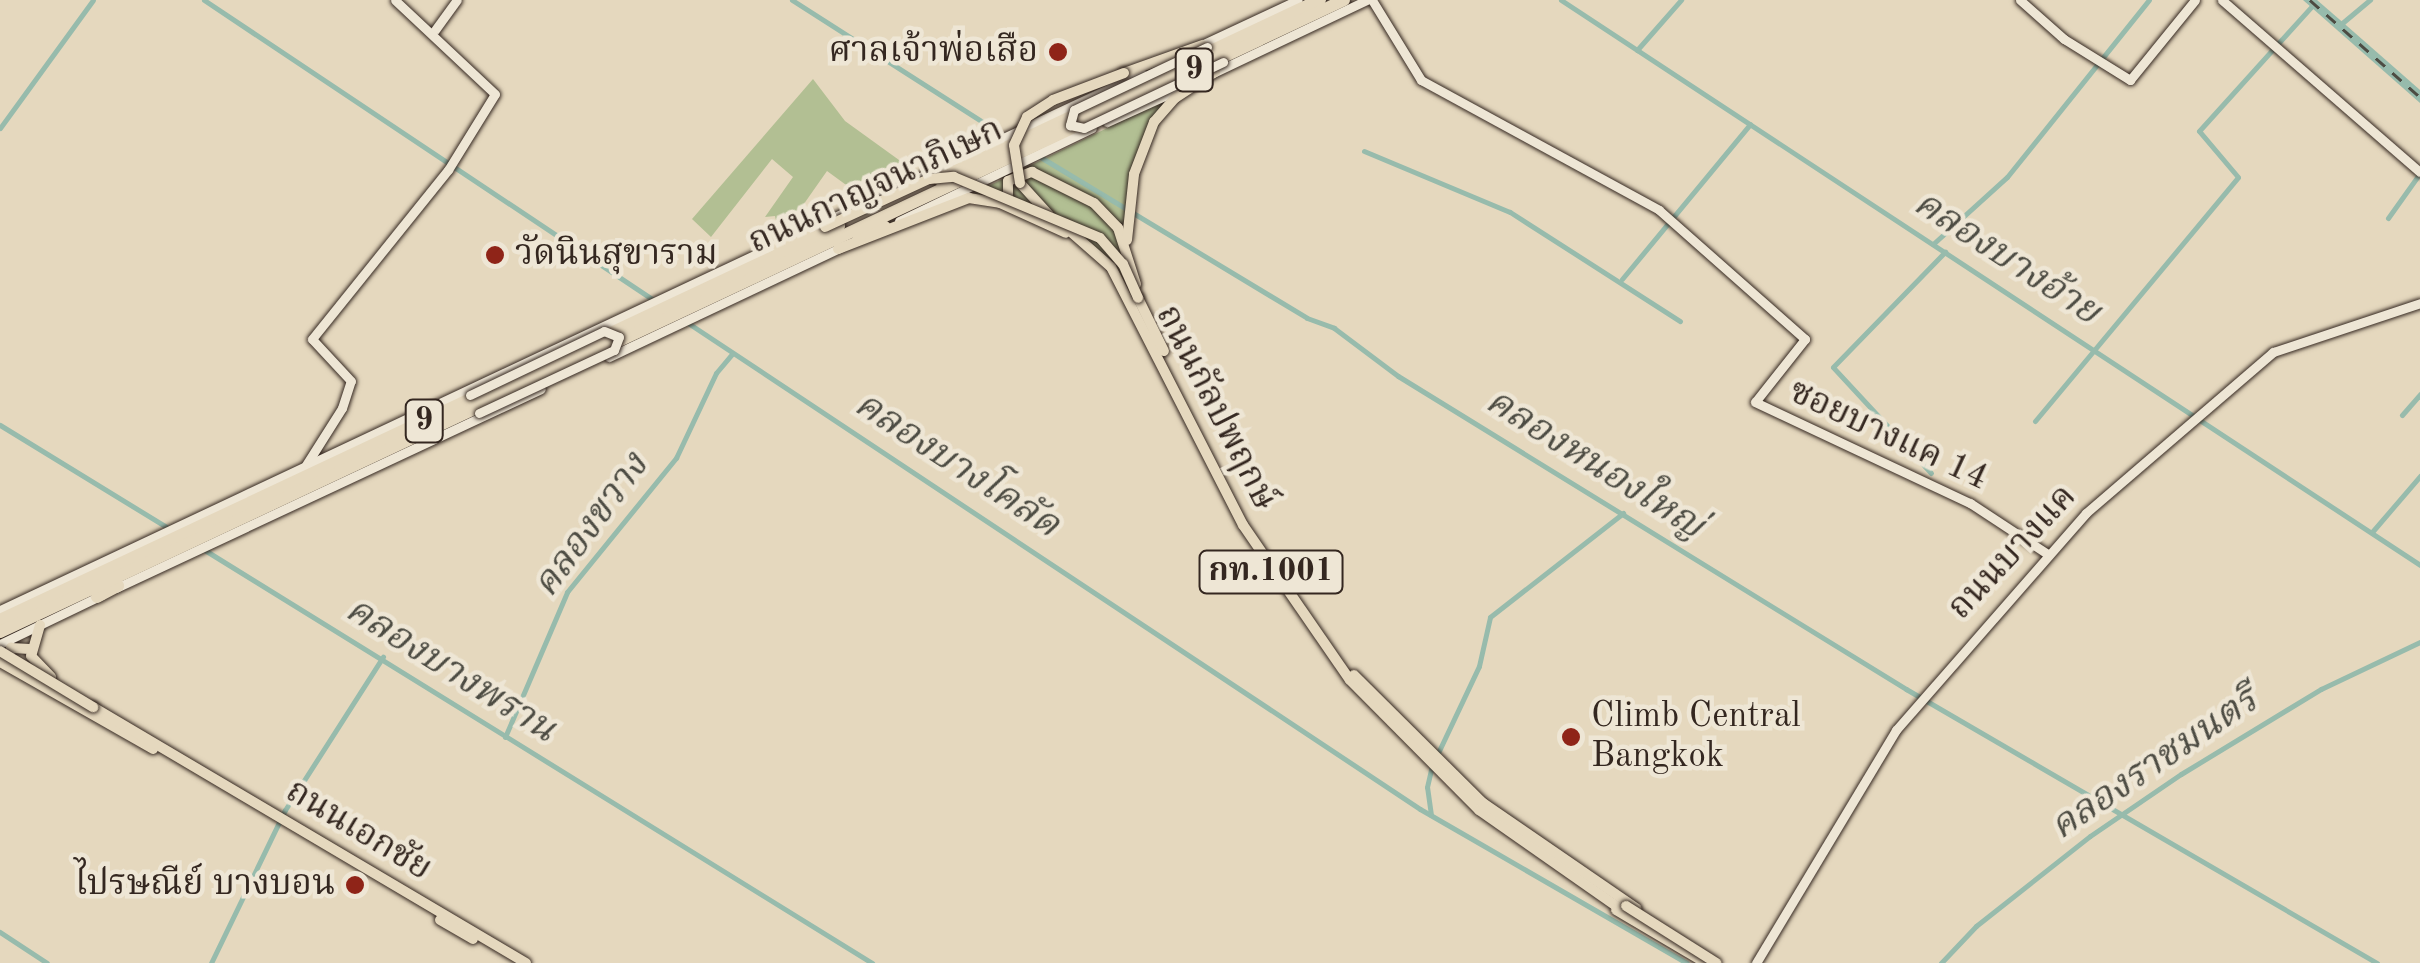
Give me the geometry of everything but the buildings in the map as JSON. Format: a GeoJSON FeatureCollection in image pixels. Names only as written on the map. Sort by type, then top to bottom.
{"type":"FeatureCollection","features":[{"type":"Feature","properties":{"kind":"highway","name":"ถนนกาญจนาภิเษก"},"geometry":{"type":"LineString","coordinates":[[0,620],[168,548],[222,534],[689,302],[1005,161],[1040,137],[1320,0]]}},
{"type":"Feature","properties":{"kind":"highway","name":"ถนนกาญจนาภิเษก"},"geometry":{"type":"LineString","coordinates":[[1040,137],[1344,0]]}},
{"type":"Feature","properties":{"kind":"highway","name":"ถนนกาญจนาภิเษก"},"geometry":{"type":"LineString","coordinates":[[689,302],[778,249],[1005,161]]}},
{"type":"Feature","properties":{"kind":"highway"},"geometry":{"type":"LineString","coordinates":[[809,251],[885,228]]}},
{"type":"Feature","properties":{"kind":"highway","name":"ถนนกาญจนาภิเษก"},"geometry":{"type":"LineString","coordinates":[[0,632],[168,548],[193,525],[656,318]]}},
{"type":"Feature","properties":{"kind":"highway"},"geometry":{"type":"LineString","coordinates":[[97,597],[168,548]]}},
{"type":"Feature","properties":{"kind":"highway"},"geometry":{"type":"LineString","coordinates":[[34,604],[110,558]]}},
{"type":"Feature","properties":{"kind":"main road"},"geometry":{"type":"LineString","coordinates":[[305,467],[342,408],[351,381],[312,339],[452,165],[496,94],[435,30],[396,0]]}},
{"type":"Feature","properties":{"kind":"main road"},"geometry":{"type":"LineString","coordinates":[[435,30],[457,0]]}},
{"type":"Feature","properties":{"kind":"main road"},"geometry":{"type":"LineString","coordinates":[[1298,0],[1074,110],[1070,125],[1084,128],[1223,62],[1369,0]]}},
{"type":"Feature","properties":{"kind":"main road","name":"ซอยบางแค 14"},"geometry":{"type":"LineString","coordinates":[[1369,0],[1426,84],[1659,210],[1806,339],[1755,402],[1970,503],[2046,553]]}},
{"type":"Feature","properties":{"kind":"main road"},"geometry":{"type":"LineString","coordinates":[[2020,0],[2096,59],[2134,80],[2195,0]]}},
{"type":"Feature","properties":{"kind":"main road"},"geometry":{"type":"LineString","coordinates":[[2222,0],[2419,171]]}},
{"type":"Feature","properties":{"kind":"main road"},"geometry":{"type":"LineString","coordinates":[[1128,262],[1127,206],[1154,122],[1174,98],[1273,42]]}},
{"type":"Feature","properties":{"kind":"main road"},"geometry":{"type":"LineString","coordinates":[[222,534],[437,437],[689,302],[838,249],[950,202],[1040,137],[1204,46]]}},
{"type":"Feature","properties":{"kind":"main road"},"geometry":{"type":"LineString","coordinates":[[1113,271],[1026,193],[1014,163],[1016,137],[1042,106],[1204,46]]}},
{"type":"Feature","properties":{"kind":"main road"},"geometry":{"type":"LineString","coordinates":[[1040,137],[1215,72]]}},
{"type":"Feature","properties":{"kind":"main road"},"geometry":{"type":"LineString","coordinates":[[1005,161],[1004,192],[1016,208]]}},
{"type":"Feature","properties":{"kind":"main road"},"geometry":{"type":"LineString","coordinates":[[838,249],[885,228],[1005,161],[1040,173],[1094,203],[1118,228],[1157,336]]}},
{"type":"Feature","properties":{"kind":"main road"},"geometry":{"type":"LineString","coordinates":[[778,249],[929,178],[954,176],[1100,238],[1118,256],[1157,336]]}},
{"type":"Feature","properties":{"kind":"main road"},"geometry":{"type":"LineString","coordinates":[[950,202],[976,198],[1016,208],[1054,225],[1113,271]]}},
{"type":"Feature","properties":{"kind":"main road","name":"ถนนกัลปพฤกษ์"},"geometry":{"type":"LineString","coordinates":[[1113,271],[1271,571],[1350,680],[1434,765],[1562,866],[1706,963]]}},
{"type":"Feature","properties":{"kind":"main road","name":"ถนนบางแค"},"geometry":{"type":"LineString","coordinates":[[1756,963],[1918,702],[2046,553],[2192,418],[2282,346],[2420,304]]}},
{"type":"Feature","properties":{"kind":"main road"},"geometry":{"type":"LineString","coordinates":[[193,525],[418,414],[656,318]]}},
{"type":"Feature","properties":{"kind":"main road"},"geometry":{"type":"LineString","coordinates":[[418,414],[470,395],[604,331],[618,336],[614,350],[478,413],[437,437]]}},
{"type":"Feature","properties":{"kind":"main road","name":"ถนนกัลปพฤกษ์"},"geometry":{"type":"LineString","coordinates":[[1157,336],[1269,558],[1341,658],[1434,765]]}},
{"type":"Feature","properties":{"kind":"main road"},"geometry":{"type":"LineString","coordinates":[[0,610],[110,558],[168,548]]}},
{"type":"Feature","properties":{"kind":"main road"},"geometry":{"type":"LineString","coordinates":[[2,656],[40,625],[97,597]]}},
{"type":"Feature","properties":{"kind":"main road"},"geometry":{"type":"LineString","coordinates":[[2,656],[11,648],[30,649],[40,625]]}},
{"type":"Feature","properties":{"kind":"main road","name":"ถนนเอกชัย"},"geometry":{"type":"LineString","coordinates":[[30,649],[48,675],[160,749]]}},
{"type":"Feature","properties":{"kind":"main road","name":"ถนนเอกชัย"},"geometry":{"type":"LineString","coordinates":[[2,656],[160,749]]}},
{"type":"Feature","properties":{"kind":"main road","name":"ถนนเอกชัย"},"geometry":{"type":"LineString","coordinates":[[2,656],[512,963]]}},
{"type":"Feature","properties":{"kind":"main road","name":"ถนนกัลปพฤกษ์"},"geometry":{"type":"LineString","coordinates":[[1562,866],[1706,963]]}},
{"type":"Feature","properties":{"kind":"main road","name":"ถนนเอกชัย"},"geometry":{"type":"LineString","coordinates":[[362,870],[526,963]]}},
{"type":"Feature","properties":{"kind":"main road","name":"ถนนกัลปพฤกษ์"},"geometry":{"type":"LineString","coordinates":[[1624,908],[1719,963]]}},
{"type":"Feature","properties":{"kind":"main road","name":"ถนนกัลปพฤกษ์"},"geometry":{"type":"LineString","coordinates":[[1670,937],[1719,963]]}},
{"type":"Feature","properties":{"kind":"shaded area"},"geometry":{"type":"Polygon","coordinates":[[[2303,0],[2317,0],[2420,90],[2420,103],[2303,0]]]}},
{"type":"Feature","properties":{"kind":"shaded area"},"geometry":{"type":"Polygon","coordinates":[[[813,79],[845,121],[917,173],[864,198],[827,171],[780,238],[775,216],[765,217],[793,177],[772,159],[711,237],[692,219],[813,79]]]}},
{"type":"Feature","properties":{"kind":"shaded area"},"geometry":{"type":"Polygon","coordinates":[[[1173,96],[1127,190],[1125,257],[1135,298],[1109,259],[1077,232],[970,195],[1173,96]]]}},
{"type":"Feature","properties":{"kind":"waterway"},"geometry":{"type":"LineString","coordinates":[[0,128],[93,0]]}},
{"type":"Feature","properties":{"kind":"waterway","name":"คลองบางโคลัด"},"geometry":{"type":"LineString","coordinates":[[204,0],[655,301]]}},
{"type":"Feature","properties":{"kind":"waterway","name":"คลองหนองใหญ่"},"geometry":{"type":"LineString","coordinates":[[792,0],[1006,137]]}},
{"type":"Feature","properties":{"kind":"waterway","name":"คลองบางอ้าย"},"geometry":{"type":"LineString","coordinates":[[1561,0],[2420,565]]}},
{"type":"Feature","properties":{"kind":"waterway"},"geometry":{"type":"LineString","coordinates":[[1637,50],[1681,0]]}},
{"type":"Feature","properties":{"kind":"waterway"},"geometry":{"type":"LineString","coordinates":[[1933,244],[2007,177],[2149,0]]}},
{"type":"Feature","properties":{"kind":"waterway"},"geometry":{"type":"LineString","coordinates":[[2341,24],[2370,0]]}},
{"type":"Feature","properties":{"kind":"waterway"},"geometry":{"type":"LineString","coordinates":[[2035,421],[2238,177],[2199,131],[2313,5]]}},
{"type":"Feature","properties":{"kind":"waterway"},"geometry":{"type":"LineString","coordinates":[[1622,279],[1750,124]]}},
{"type":"Feature","properties":{"kind":"waterway"},"geometry":{"type":"LineString","coordinates":[[1364,151],[1510,212],[1680,321]]}},
{"type":"Feature","properties":{"kind":"waterway","name":"คลองหนองใหญ่"},"geometry":{"type":"LineString","coordinates":[[1037,155],[1307,318],[1334,328],[1398,376],[1906,689],[2377,963]]}},
{"type":"Feature","properties":{"kind":"waterway"},"geometry":{"type":"LineString","coordinates":[[2388,218],[2420,173]]}},
{"type":"Feature","properties":{"kind":"waterway"},"geometry":{"type":"LineString","coordinates":[[1931,473],[1833,367],[1945,252]]}},
{"type":"Feature","properties":{"kind":"waterway","name":"คลองบางโคลัด"},"geometry":{"type":"LineString","coordinates":[[685,321],[1420,809],[1687,963]]}},
{"type":"Feature","properties":{"kind":"waterway","name":"คลองขวาง"},"geometry":{"type":"LineString","coordinates":[[505,737],[567,592],[676,458],[716,373],[732,354]]}},
{"type":"Feature","properties":{"kind":"waterway"},"geometry":{"type":"LineString","coordinates":[[2402,415],[2420,394]]}},
{"type":"Feature","properties":{"kind":"waterway","name":"คลองบางพราน"},"geometry":{"type":"LineString","coordinates":[[0,425],[168,528]]}},
{"type":"Feature","properties":{"kind":"waterway"},"geometry":{"type":"LineString","coordinates":[[2372,532],[2420,476]]}},
{"type":"Feature","properties":{"kind":"waterway"},"geometry":{"type":"LineString","coordinates":[[1437,755],[1479,666],[1490,617],[1623,513]]}},
{"type":"Feature","properties":{"kind":"waterway","name":"คลองบางพราน"},"geometry":{"type":"LineString","coordinates":[[203,549],[872,963]]}},
{"type":"Feature","properties":{"kind":"waterway","name":"คลองราชมนตรี"},"geometry":{"type":"LineString","coordinates":[[1941,963],[1976,926],[2090,836],[2181,774],[2321,689],[2420,642]]}},
{"type":"Feature","properties":{"kind":"waterway"},"geometry":{"type":"LineString","coordinates":[[211,963],[285,810],[383,657]]}},
{"type":"Feature","properties":{"kind":"waterway"},"geometry":{"type":"LineString","coordinates":[[1431,815],[1427,787],[1432,765]]}},
{"type":"Feature","properties":{"kind":"waterway"},"geometry":{"type":"LineString","coordinates":[[0,932],[47,963]]}},
{"type":"Feature","properties":{"kind":"ferry route"},"geometry":{"type":"LineString","coordinates":[[2310,0],[2420,97]]}},
{"type":"Feature","properties":{"kind":"place","name":"ศาลเจ้าพ่อเสือ"},"geometry":{"type":"Point","coordinates":[1058,52]}},
{"type":"Feature","properties":{"kind":"place","name":"วัดนินสุขาราม"},"geometry":{"type":"Point","coordinates":[495,255]}},
{"type":"Feature","properties":{"kind":"place","name":"Climb Central Bangkok"},"geometry":{"type":"Point","coordinates":[1571,737]}},
{"type":"Feature","properties":{"kind":"place","name":"ไปรษณีย์ บางบอน"},"geometry":{"type":"Point","coordinates":[355,885]}}]}
